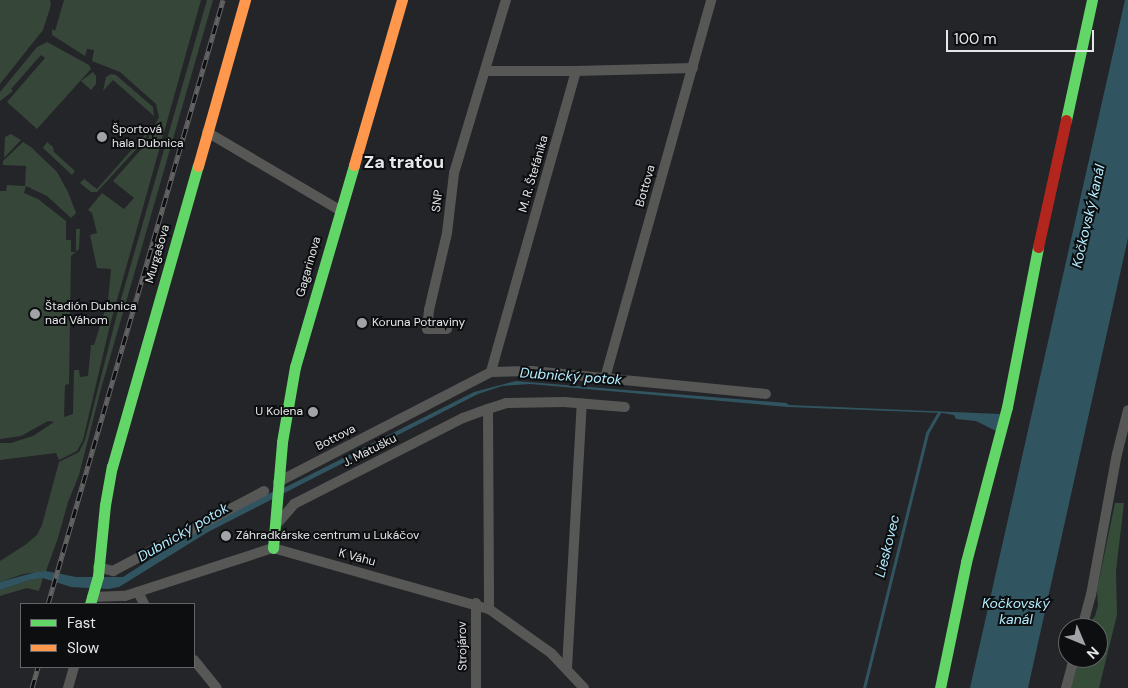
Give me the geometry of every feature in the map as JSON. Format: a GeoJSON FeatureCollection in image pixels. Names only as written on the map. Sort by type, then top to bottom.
{"type":"FeatureCollection","features":[{"type":"Feature","properties":{"kind":"street","name":"Murgašova"},"geometry":{"type":"LineString","coordinates":[[92,597],[98,572],[104,505],[112,467],[245,0]]}},
{"type":"Feature","properties":{"kind":"street","name":"Gagarinova"},"geometry":{"type":"LineString","coordinates":[[273,548],[273,525],[277,505],[282,442],[295,366],[402,0]]}},
{"type":"Feature","properties":{"kind":"street","name":"SNP"},"geometry":{"type":"LineString","coordinates":[[447,329],[427,330],[428,310],[447,233],[454,173],[506,0]]}},
{"type":"Feature","properties":{"kind":"street","name":"Bottova"},"geometry":{"type":"LineString","coordinates":[[605,378],[712,0]]}},
{"type":"Feature","properties":{"kind":"street"},"geometry":{"type":"LineString","coordinates":[[940,688],[966,562],[1007,407],[1045,214],[1092,0]]}},
{"type":"Feature","properties":{"kind":"street"},"geometry":{"type":"LineString","coordinates":[[485,72],[693,68]]}},
{"type":"Feature","properties":{"kind":"street","name":"M. R. Štefánika"},"geometry":{"type":"LineString","coordinates":[[491,372],[576,71]]}},
{"type":"Feature","properties":{"kind":"street"},"geometry":{"type":"LineString","coordinates":[[207,132],[340,210]]}},
{"type":"Feature","properties":{"kind":"street","name":"Bottova"},"geometry":{"type":"LineString","coordinates":[[278,483],[491,372],[532,371],[766,394]]}},
{"type":"Feature","properties":{"kind":"street","name":"J. Matušku"},"geometry":{"type":"LineString","coordinates":[[273,525],[294,504],[463,418],[488,408],[506,403],[582,403],[624,407]]}},
{"type":"Feature","properties":{"kind":"street"},"geometry":{"type":"LineString","coordinates":[[567,668],[582,403]]}},
{"type":"Feature","properties":{"kind":"street"},"geometry":{"type":"LineString","coordinates":[[488,408],[489,609]]}},
{"type":"Feature","properties":{"kind":"street"},"geometry":{"type":"LineString","coordinates":[[1085,618],[1091,595],[1117,454],[1128,410]]}},
{"type":"Feature","properties":{"kind":"street"},"geometry":{"type":"LineString","coordinates":[[98,572],[113,571],[264,491]]}},
{"type":"Feature","properties":{"kind":"street"},"geometry":{"type":"LineString","coordinates":[[92,597],[125,596],[273,548]]}},
{"type":"Feature","properties":{"kind":"street","name":"K Váhu"},"geometry":{"type":"LineString","coordinates":[[273,548],[476,603],[489,609],[535,640],[567,668],[584,688]]}},
{"type":"Feature","properties":{"kind":"street"},"geometry":{"type":"LineString","coordinates":[[138,592],[144,603]]}},
{"type":"Feature","properties":{"kind":"street"},"geometry":{"type":"LineString","coordinates":[[116,603],[125,596]]}},
{"type":"Feature","properties":{"kind":"street","name":"Strojárov"},"geometry":{"type":"LineString","coordinates":[[476,603],[476,688]]}},
{"type":"Feature","properties":{"kind":"street"},"geometry":{"type":"LineString","coordinates":[[195,661],[217,688]]}},
{"type":"Feature","properties":{"kind":"street"},"geometry":{"type":"LineString","coordinates":[[68,688],[74,668]]}},
{"type":"Feature","properties":{"kind":"street"},"geometry":{"type":"LineString","coordinates":[[1066,688],[1071,668]]}},
{"type":"Feature","properties":{"kind":"street"},"geometry":{"type":"LineString","coordinates":[[208,677],[227,688]]}},
{"type":"Feature","properties":{"kind":"green space"},"geometry":{"type":"Polygon","coordinates":[[[0,0],[50,0],[51,5],[43,30],[0,84],[0,0]]]}},
{"type":"Feature","properties":{"kind":"green space"},"geometry":{"type":"Polygon","coordinates":[[[64,0],[201,0],[110,325],[83,440],[77,451],[59,460],[56,453],[0,460],[0,443],[11,443],[33,436],[54,422],[48,421],[21,436],[0,439],[0,191],[6,191],[7,185],[25,186],[26,166],[3,165],[3,161],[23,142],[31,147],[57,172],[68,192],[76,213],[71,218],[47,196],[26,186],[24,193],[38,199],[66,221],[66,240],[71,240],[71,252],[76,252],[71,256],[69,384],[65,385],[64,417],[73,414],[74,370],[79,370],[80,377],[88,376],[91,345],[94,345],[108,301],[111,269],[97,268],[90,235],[97,233],[92,213],[88,210],[102,193],[124,209],[134,198],[113,181],[145,145],[159,117],[156,104],[120,72],[92,61],[94,50],[87,49],[85,56],[52,35],[52,29],[55,31],[64,0]]]}},
{"type":"Feature","properties":{"kind":"green space"},"geometry":{"type":"Polygon","coordinates":[[[207,0],[213,0],[101,389],[79,475],[68,502],[58,538],[46,571],[23,574],[0,582],[0,561],[37,535],[42,525],[59,462],[79,452],[85,440],[119,306],[207,0]]]}},
{"type":"Feature","properties":{"kind":"green space"},"geometry":{"type":"Polygon","coordinates":[[[47,42],[89,65],[91,69],[37,129],[7,102],[45,58],[41,55],[11,89],[13,91],[0,101],[0,92],[37,47],[47,42]]]}},
{"type":"Feature","properties":{"kind":"green space"},"geometry":{"type":"Polygon","coordinates":[[[93,72],[96,76],[96,84],[91,90],[81,81],[93,72]]]}},
{"type":"Feature","properties":{"kind":"green space"},"geometry":{"type":"Polygon","coordinates":[[[111,74],[116,75],[153,107],[154,116],[113,80],[103,91],[106,77],[111,74]]]}},
{"type":"Feature","properties":{"kind":"green space"},"geometry":{"type":"Polygon","coordinates":[[[151,128],[142,143],[97,192],[91,192],[80,183],[84,179],[97,189],[151,128]]]}},
{"type":"Feature","properties":{"kind":"green space"},"geometry":{"type":"Polygon","coordinates":[[[11,134],[21,140],[4,158],[5,137],[11,134]]]}},
{"type":"Feature","properties":{"kind":"green space"},"geometry":{"type":"Polygon","coordinates":[[[47,142],[53,147],[54,152],[75,171],[72,175],[43,148],[47,142]]]}},
{"type":"Feature","properties":{"kind":"green space"},"geometry":{"type":"Polygon","coordinates":[[[76,229],[80,229],[79,249],[76,252],[76,229]]]}},
{"type":"Feature","properties":{"kind":"green space"},"geometry":{"type":"Polygon","coordinates":[[[1115,503],[1124,503],[1116,571],[1117,615],[1108,652],[1108,618],[1094,618],[1098,605],[1097,590],[1115,503]]]}},
{"type":"Feature","properties":{"kind":"green space"},"geometry":{"type":"Polygon","coordinates":[[[43,578],[39,591],[27,588],[0,596],[0,590],[30,580],[43,578]]]}},
{"type":"Feature","properties":{"kind":"green space"},"geometry":{"type":"Polygon","coordinates":[[[1076,668],[1104,668],[1099,688],[1071,688],[1076,668]]]}},
{"type":"Feature","properties":{"kind":"water","name":"Kočkovský kanál"},"geometry":{"type":"Polygon","coordinates":[[[1125,0],[1128,0],[1128,238],[1028,688],[970,688],[1125,0]]]}},
{"type":"Feature","properties":{"kind":"water"},"geometry":{"type":"Polygon","coordinates":[[[516,381],[786,403],[789,405],[1000,414],[996,431],[976,421],[956,419],[954,415],[942,413],[788,407],[530,384],[502,386],[478,394],[208,532],[119,587],[108,589],[71,587],[43,578],[30,580],[0,590],[0,582],[36,572],[46,571],[76,577],[123,577],[199,528],[286,487],[474,392],[516,381]]]}},
{"type":"Feature","properties":{"kind":"waterway","name":"Lieskovec"},"geometry":{"type":"LineString","coordinates":[[864,688],[927,433],[939,412]]}},
{"type":"Feature","properties":{"kind":"railway"},"geometry":{"type":"LineString","coordinates":[[48,603],[223,0]]}},
{"type":"Feature","properties":{"kind":"railway"},"geometry":{"type":"LineString","coordinates":[[32,688],[38,668]]}},
{"type":"Feature","properties":{"kind":"traffic: fast"},"geometry":{"type":"LineString","coordinates":[[1066,120],[1092,0]]}},
{"type":"Feature","properties":{"kind":"traffic: fast"},"geometry":{"type":"LineString","coordinates":[[273,548],[282,442],[295,367],[354,165]]}},
{"type":"Feature","properties":{"kind":"traffic: fast"},"geometry":{"type":"LineString","coordinates":[[90,603],[98,576],[105,505],[112,467],[198,166]]}},
{"type":"Feature","properties":{"kind":"traffic: fast"},"geometry":{"type":"LineString","coordinates":[[940,688],[966,562],[1007,407],[1038,247]]}},
{"type":"Feature","properties":{"kind":"traffic: slow"},"geometry":{"type":"LineString","coordinates":[[198,166],[245,0]]}},
{"type":"Feature","properties":{"kind":"traffic: slow"},"geometry":{"type":"LineString","coordinates":[[354,165],[402,0]]}},
{"type":"Feature","properties":{"kind":"traffic: jam"},"geometry":{"type":"LineString","coordinates":[[1038,247],[1066,120]]}},
{"type":"Feature","properties":{"kind":"place","name":"Športová hala Dubnica"},"geometry":{"type":"Point","coordinates":[102,137]}},
{"type":"Feature","properties":{"kind":"place","name":"Štadión Dubnica nad Váhom"},"geometry":{"type":"Point","coordinates":[35,314]}},
{"type":"Feature","properties":{"kind":"place","name":"Koruna Potraviny"},"geometry":{"type":"Point","coordinates":[362,323]}},
{"type":"Feature","properties":{"kind":"place","name":"U Kolena"},"geometry":{"type":"Point","coordinates":[313,412]}},
{"type":"Feature","properties":{"kind":"place","name":"Záhradkárske centrum u Lukáčov"},"geometry":{"type":"Point","coordinates":[226,536]}},
{"type":"Feature","properties":{"kind":"district","name":"Za traťou"},"geometry":{"type":"Point","coordinates":[404,162]}},
{"type":"Feature","properties":{"kind":"water label","name":"Dubnický potok"},"geometry":{"type":"Point","coordinates":[571,376]}},
{"type":"Feature","properties":{"kind":"water label","name":"Dubnický potok"},"geometry":{"type":"Point","coordinates":[183,532]}}]}
